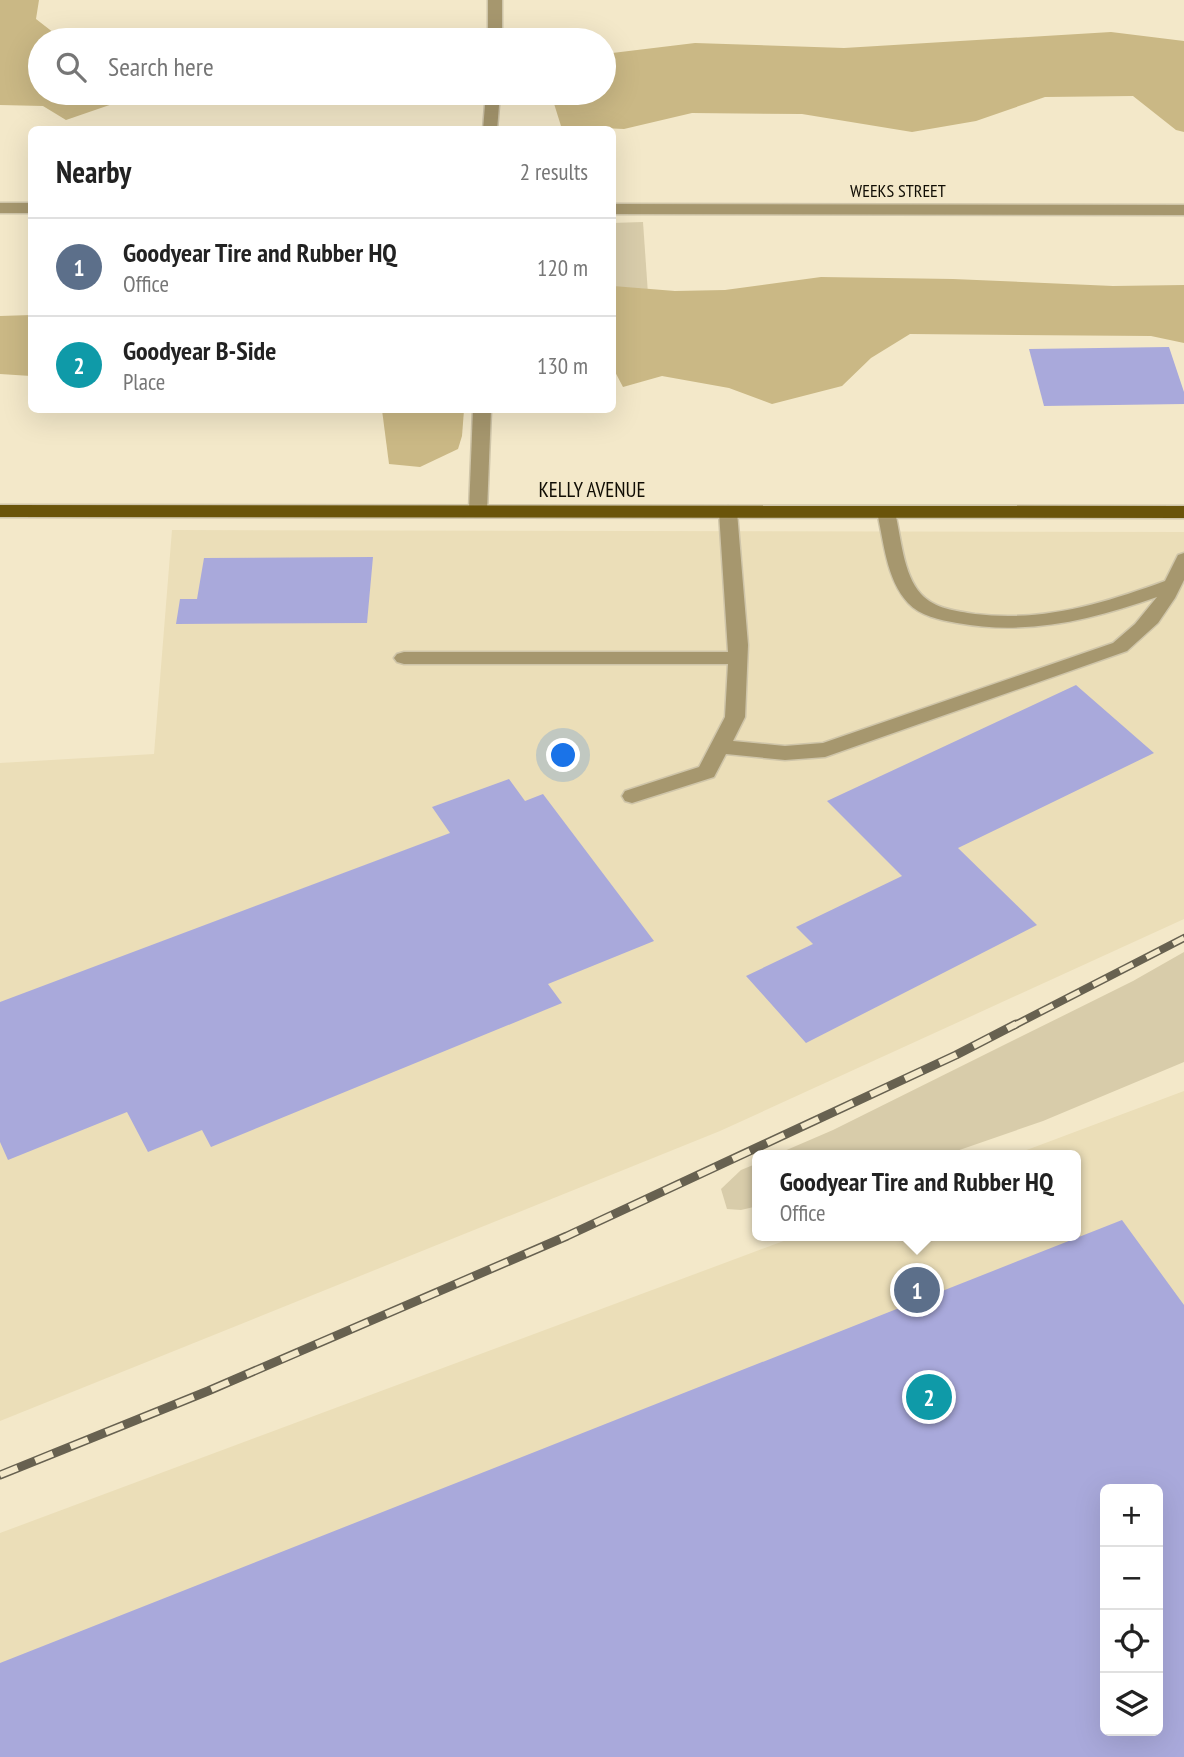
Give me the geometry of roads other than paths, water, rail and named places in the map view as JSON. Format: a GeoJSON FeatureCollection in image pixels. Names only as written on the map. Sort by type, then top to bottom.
{"type":"FeatureCollection","features":[{"type":"Feature","properties":{"kind":"main road","name":"KELLY AVENUE"},"geometry":{"type":"LineString","coordinates":[[0,511],[1184,512]]}},
{"type":"Feature","properties":{"kind":"street"},"geometry":{"type":"LineString","coordinates":[[495,0],[495,28]]}},
{"type":"Feature","properties":{"kind":"street"},"geometry":{"type":"LineString","coordinates":[[491,126],[492,105]]}},
{"type":"Feature","properties":{"kind":"street"},"geometry":{"type":"LineString","coordinates":[[0,208],[28,208]]}},
{"type":"Feature","properties":{"kind":"street","name":"WEEKS STREET"},"geometry":{"type":"LineString","coordinates":[[616,209],[1184,209]]}},
{"type":"Feature","properties":{"kind":"street"},"geometry":{"type":"LineString","coordinates":[[478,511],[482,413]]}},
{"type":"Feature","properties":{"kind":"street"},"geometry":{"type":"LineString","coordinates":[[632,796],[707,772],[736,717],[737,658],[728,512]]}},
{"type":"Feature","properties":{"kind":"street"},"geometry":{"type":"LineString","coordinates":[[886,512],[905,583],[914,598],[935,612],[988,622],[1027,624],[1105,609],[1173,585]]}},
{"type":"Feature","properties":{"kind":"street"},"geometry":{"type":"LineString","coordinates":[[720,747],[785,753],[825,750],[1120,648],[1143,631],[1173,585],[1184,559]]}},
{"type":"Feature","properties":{"kind":"street"},"geometry":{"type":"LineString","coordinates":[[404,658],[737,658]]}},
{"type":"Feature","properties":{"kind":"railway"},"geometry":{"type":"LineString","coordinates":[[1013,1026],[1184,938]]}},
{"type":"Feature","properties":{"kind":"railway"},"geometry":{"type":"LineString","coordinates":[[0,1475],[208,1391],[567,1236],[956,1055],[1016,1024]]}},
{"type":"Feature","properties":{"kind":"place","name":"Goodyear Tire and Rubber HQ"},"geometry":{"type":"Point","coordinates":[917,1290]}},
{"type":"Feature","properties":{"kind":"place","name":"Goodyear B-Side"},"geometry":{"type":"Point","coordinates":[929,1397]}}]}
